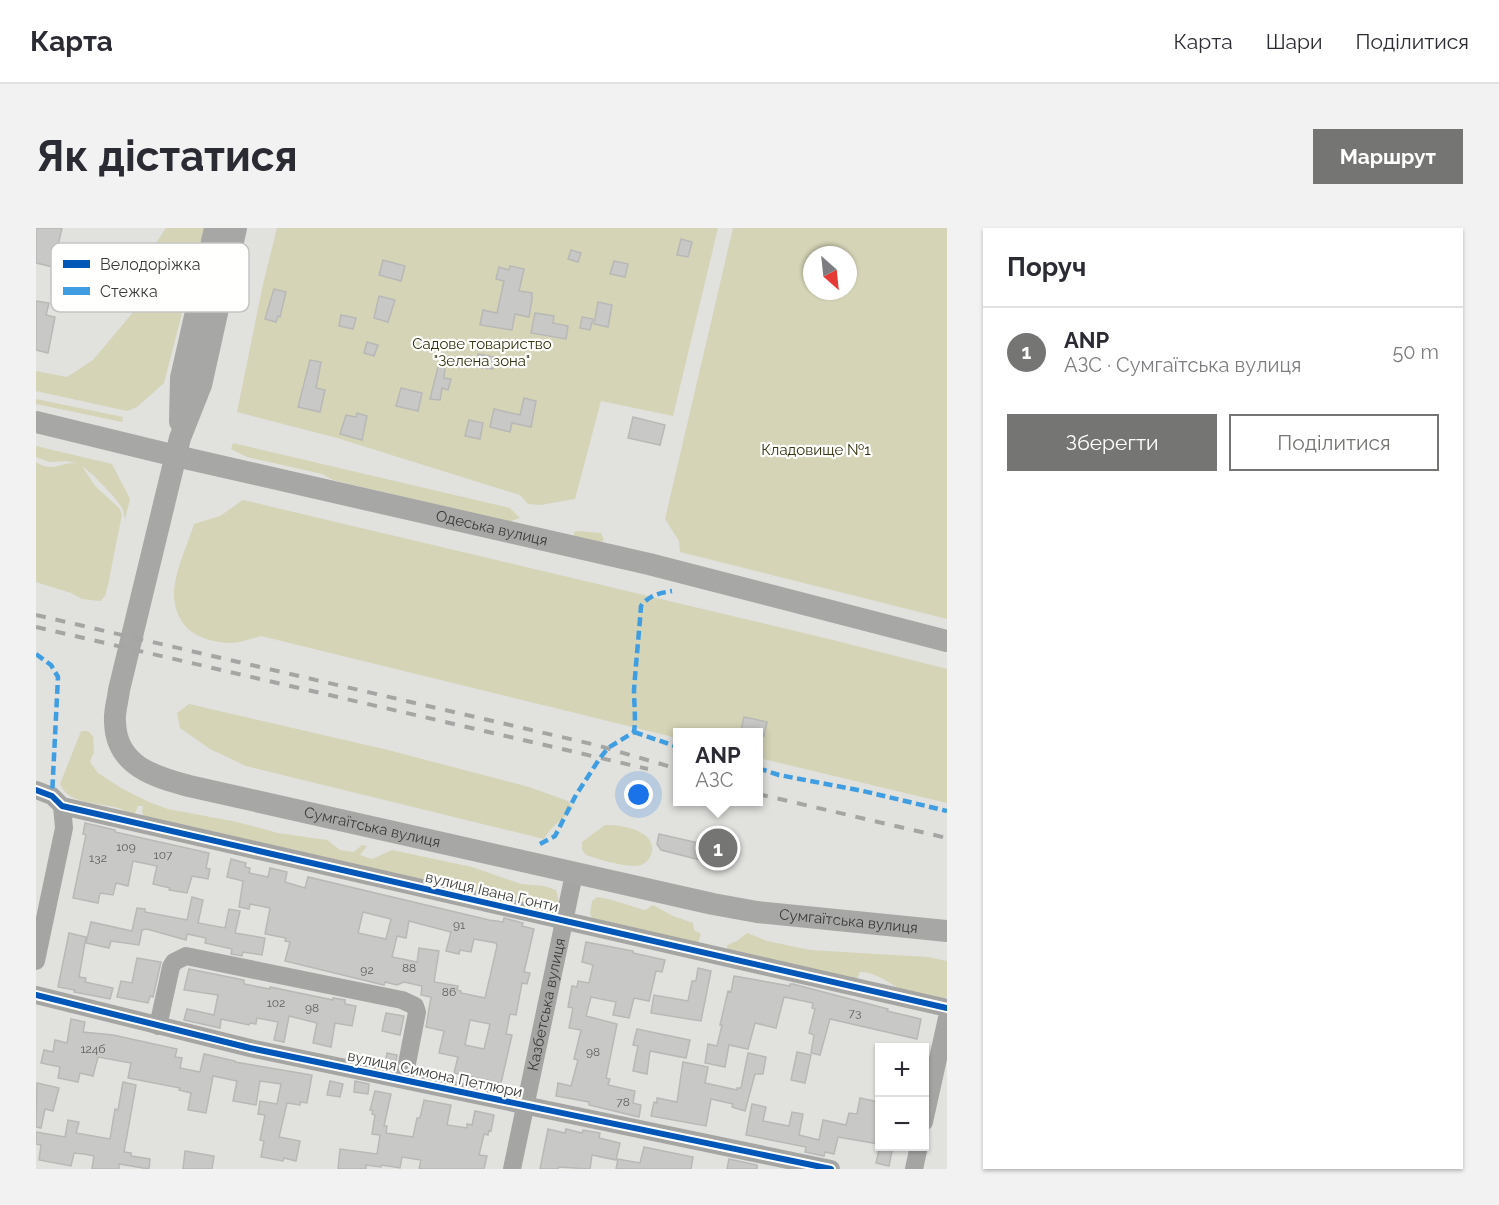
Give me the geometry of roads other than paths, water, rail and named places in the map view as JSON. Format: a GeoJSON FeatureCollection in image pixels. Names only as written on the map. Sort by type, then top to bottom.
{"type":"FeatureCollection","features":[{"type":"Feature","properties":{"kind":"main road","name":"Сумгаїтська вулиця"},"geometry":{"type":"LineString","coordinates":[[212,243],[215,228]]}},
{"type":"Feature","properties":{"kind":"main road","name":"Сумгаїтська вулиця"},"geometry":{"type":"LineString","coordinates":[[233,243],[236,228]]}},
{"type":"Feature","properties":{"kind":"main road","name":"Сумгаїтська вулиця"},"geometry":{"type":"LineString","coordinates":[[178,447],[181,378],[196,312]]}},
{"type":"Feature","properties":{"kind":"main road","name":"Сумгаїтська вулиця"},"geometry":{"type":"LineString","coordinates":[[217,312],[201,385],[178,447],[125,661],[115,718],[118,740],[135,764],[149,774],[189,786],[713,904],[757,912],[947,932]]}},
{"type":"Feature","properties":{"kind":"main road","name":"Одеська вулиця"},"geometry":{"type":"LineString","coordinates":[[36,422],[178,447],[947,641]]}},
{"type":"Feature","properties":{"kind":"street","name":"вулиця Івана Гонти"},"geometry":{"type":"LineString","coordinates":[[36,790],[52,796],[62,806],[947,1008]]}},
{"type":"Feature","properties":{"kind":"street"},"geometry":{"type":"LineString","coordinates":[[36,961],[64,828],[62,806]]}},
{"type":"Feature","properties":{"kind":"street","name":"Казбетська вулиця"},"geometry":{"type":"LineString","coordinates":[[512,1169],[574,874]]}},
{"type":"Feature","properties":{"kind":"street","name":"вулиця Симона Петлюри"},"geometry":{"type":"LineString","coordinates":[[158,1026],[171,967],[174,962],[186,956],[391,997],[409,1002],[415,1006],[417,1012],[404,1079]]}},
{"type":"Feature","properties":{"kind":"street","name":"вулиця Симона Петлюри"},"geometry":{"type":"LineString","coordinates":[[36,995],[260,1050],[831,1169]]}},
{"type":"Feature","properties":{"kind":"street"},"geometry":{"type":"LineString","coordinates":[[929,1099],[947,1018]]}},
{"type":"Feature","properties":{"kind":"street"},"geometry":{"type":"LineString","coordinates":[[914,1169],[918,1151]]}},
{"type":"Feature","properties":{"kind":"railway"},"geometry":{"type":"LineString","coordinates":[[36,615],[596,745],[673,768]]}},
{"type":"Feature","properties":{"kind":"railway"},"geometry":{"type":"LineString","coordinates":[[36,627],[648,769]]}},
{"type":"Feature","properties":{"kind":"railway"},"geometry":{"type":"LineString","coordinates":[[763,795],[947,838]]}},
{"type":"Feature","properties":{"kind":"place","name":"ANP"},"geometry":{"type":"Point","coordinates":[718,848]}},
{"type":"Feature","properties":{"kind":"park label","name":"Садове товариство \"Зелена зона\""},"geometry":{"type":"Point","coordinates":[482,352]}},
{"type":"Feature","properties":{"kind":"park label","name":"Кладовище №1"},"geometry":{"type":"Point","coordinates":[816,450]}}]}
